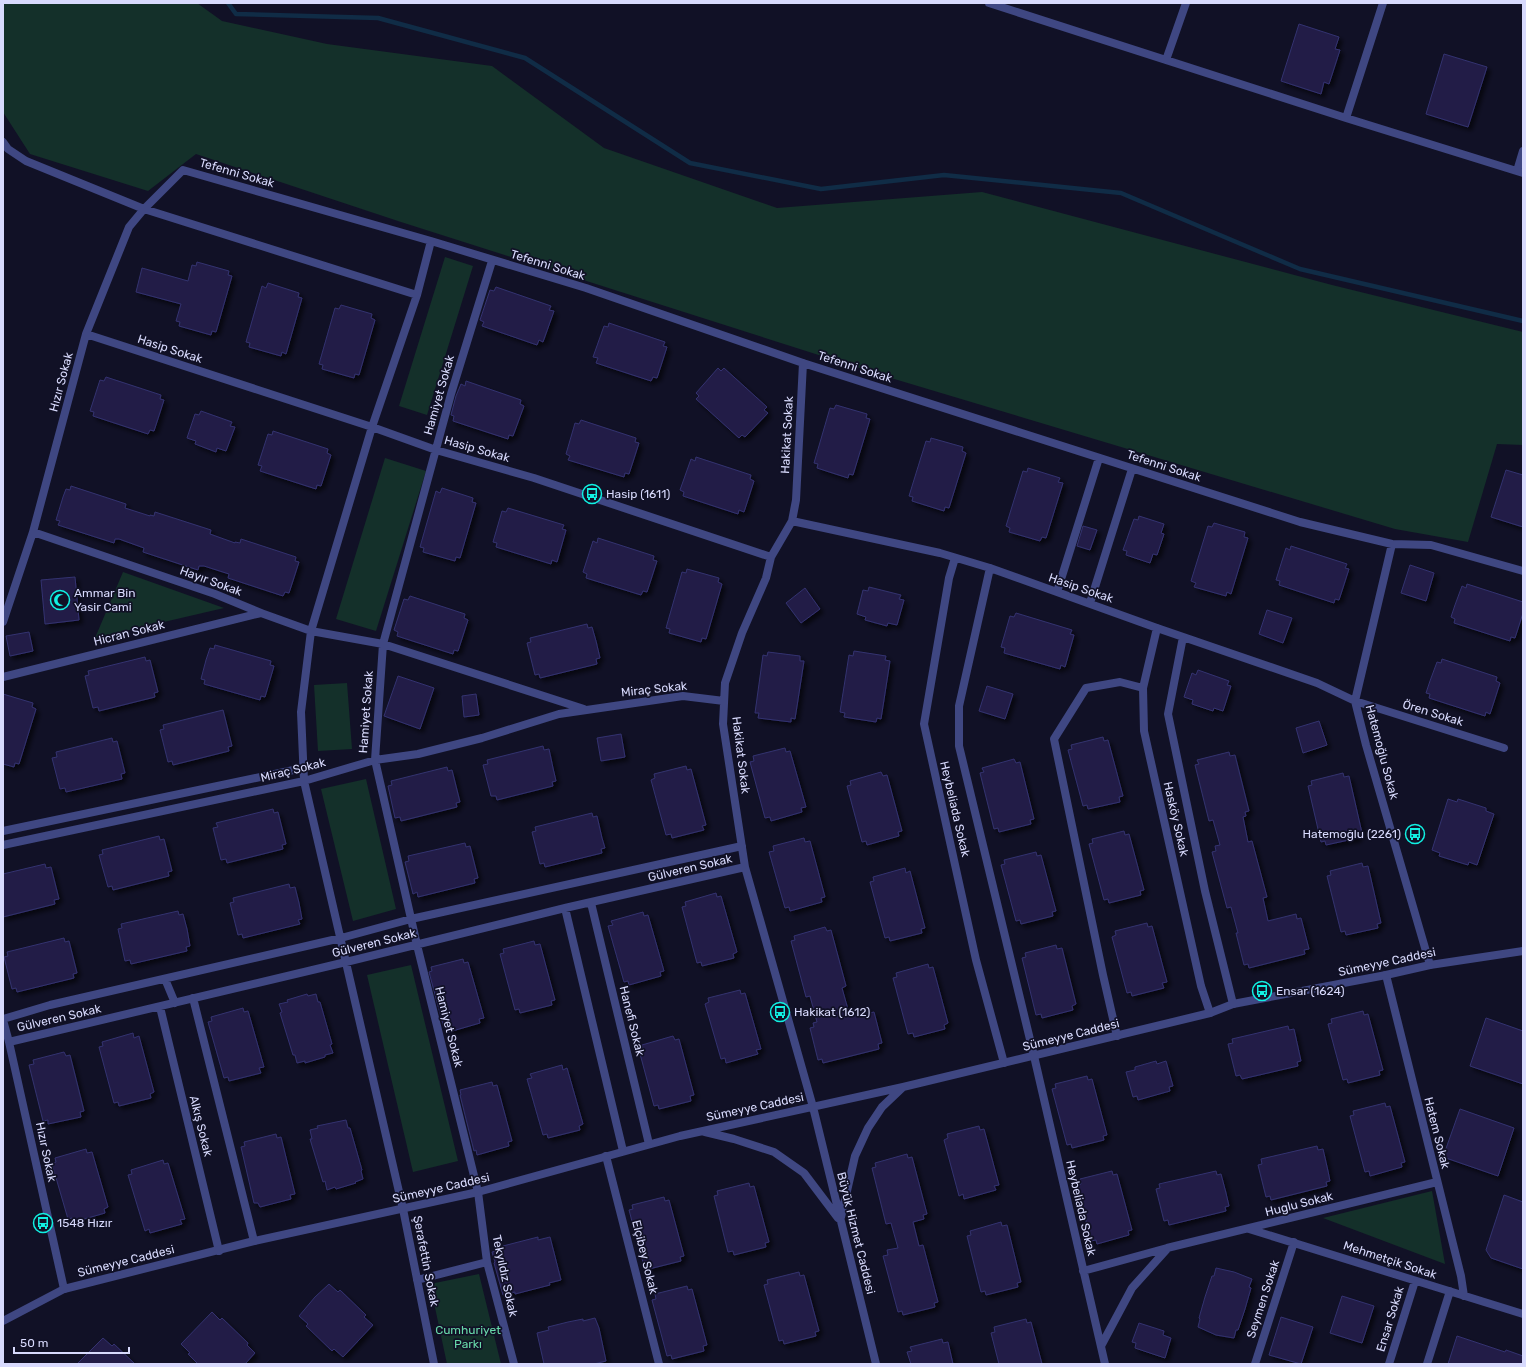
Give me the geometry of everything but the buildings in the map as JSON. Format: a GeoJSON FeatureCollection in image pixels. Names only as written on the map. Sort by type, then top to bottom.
{"type":"FeatureCollection","features":[{"type":"Feature","properties":{"kind":"street"},"geometry":{"type":"LineString","coordinates":[[989,3],[1011,6],[1166,60],[1520,172],[1523,151]]}},
{"type":"Feature","properties":{"kind":"street"},"geometry":{"type":"LineString","coordinates":[[1166,60],[1186,3]]}},
{"type":"Feature","properties":{"kind":"street"},"geometry":{"type":"LineString","coordinates":[[1346,118],[1383,3]]}},
{"type":"Feature","properties":{"kind":"street"},"geometry":{"type":"LineString","coordinates":[[3,142],[8,149],[26,161],[144,209],[417,295]]}},
{"type":"Feature","properties":{"kind":"street","name":"Hızır Sokak"},"geometry":{"type":"LineString","coordinates":[[3,622],[33,532],[86,334],[129,227],[144,209],[183,170]]}},
{"type":"Feature","properties":{"kind":"street","name":"Tefenni Sokak"},"geometry":{"type":"LineString","coordinates":[[183,170],[431,241],[586,288],[803,363],[1300,522],[1392,544],[1431,545],[1523,571]]}},
{"type":"Feature","properties":{"kind":"street","name":"Şerafettin Sokak"},"geometry":{"type":"LineString","coordinates":[[431,241],[417,295],[372,427],[311,631],[301,712],[304,781],[403,1209],[434,1364]]}},
{"type":"Feature","properties":{"kind":"street","name":"Hamiyet Sokak"},"geometry":{"type":"LineString","coordinates":[[478,1192],[417,945],[375,760],[383,644],[451,394],[492,260]]}},
{"type":"Feature","properties":{"kind":"street","name":"Hasip Sokak"},"geometry":{"type":"LineString","coordinates":[[86,334],[372,427],[436,450],[534,478],[771,557]]}},
{"type":"Feature","properties":{"kind":"street","name":"Hakikat Sokak"},"geometry":{"type":"LineString","coordinates":[[803,363],[796,500],[792,521],[771,557],[766,578],[742,633],[725,683],[723,724],[745,867],[813,1107]]}},
{"type":"Feature","properties":{"kind":"street"},"geometry":{"type":"LineString","coordinates":[[1057,592],[1099,458]]}},
{"type":"Feature","properties":{"kind":"street"},"geometry":{"type":"LineString","coordinates":[[1090,603],[1132,469]]}},
{"type":"Feature","properties":{"kind":"street","name":"Hasip Sokak"},"geometry":{"type":"LineString","coordinates":[[792,521],[955,558],[990,568],[1182,637],[1317,683],[1355,701]]}},
{"type":"Feature","properties":{"kind":"street","name":"Hayır Sokak"},"geometry":{"type":"LineString","coordinates":[[33,532],[215,594],[311,631],[383,644]]}},
{"type":"Feature","properties":{"kind":"street","name":"Hatemoğlu Sokak"},"geometry":{"type":"LineString","coordinates":[[1392,544],[1355,701],[1366,745],[1430,965]]}},
{"type":"Feature","properties":{"kind":"street","name":"Heybeliada Sokak"},"geometry":{"type":"LineString","coordinates":[[955,558],[949,578],[924,724],[976,960],[1004,1063]]}},
{"type":"Feature","properties":{"kind":"street","name":"Heybeliada Sokak"},"geometry":{"type":"LineString","coordinates":[[990,568],[959,706],[959,746],[1034,1056],[1105,1364]]}},
{"type":"Feature","properties":{"kind":"street","name":"Hicran Sokak"},"geometry":{"type":"LineString","coordinates":[[3,677],[261,613]]}},
{"type":"Feature","properties":{"kind":"street","name":"Hasköy Sokak"},"geometry":{"type":"LineString","coordinates":[[1157,628],[1143,688],[1144,731],[1202,986],[1210,1013]]}},
{"type":"Feature","properties":{"kind":"street"},"geometry":{"type":"LineString","coordinates":[[1182,637],[1168,714],[1205,891],[1233,1004]]}},
{"type":"Feature","properties":{"kind":"street","name":"Miraç Sokak"},"geometry":{"type":"LineString","coordinates":[[383,644],[587,709]]}},
{"type":"Feature","properties":{"kind":"street"},"geometry":{"type":"LineString","coordinates":[[1117,1036],[1054,739],[1086,688],[1120,682],[1143,688]]}},
{"type":"Feature","properties":{"kind":"street","name":"Miraç Sokak"},"geometry":{"type":"LineString","coordinates":[[3,845],[147,813],[304,781],[375,760],[418,754],[482,738],[559,714],[683,696],[724,701]]}},
{"type":"Feature","properties":{"kind":"street","name":"Ören Sokak"},"geometry":{"type":"LineString","coordinates":[[1355,701],[1504,748]]}},
{"type":"Feature","properties":{"kind":"street"},"geometry":{"type":"LineString","coordinates":[[3,831],[303,768]]}},
{"type":"Feature","properties":{"kind":"street"},"geometry":{"type":"LineString","coordinates":[[3,1020],[50,1005],[341,938],[411,919],[742,846]]}},
{"type":"Feature","properties":{"kind":"street","name":"Gülveren Sokak"},"geometry":{"type":"LineString","coordinates":[[9,1042],[160,1007],[565,908],[745,867]]}},
{"type":"Feature","properties":{"kind":"street","name":"Hanefi Sokak"},"geometry":{"type":"LineString","coordinates":[[591,903],[650,1144]]}},
{"type":"Feature","properties":{"kind":"street"},"geometry":{"type":"LineString","coordinates":[[565,908],[624,1151]]}},
{"type":"Feature","properties":{"kind":"street","name":"Sümeyye Caddesi"},"geometry":{"type":"LineString","coordinates":[[3,1322],[64,1289],[254,1241],[478,1192],[624,1151],[703,1131],[903,1087],[1034,1056],[1210,1013],[1233,1004],[1386,975],[1430,965],[1523,951]]}},
{"type":"Feature","properties":{"kind":"street","name":"Hatem Sokak"},"geometry":{"type":"LineString","coordinates":[[1386,975],[1461,1276],[1464,1296]]}},
{"type":"Feature","properties":{"kind":"street"},"geometry":{"type":"LineString","coordinates":[[165,979],[175,1003]]}},
{"type":"Feature","properties":{"kind":"street"},"geometry":{"type":"LineString","coordinates":[[193,998],[254,1241]]}},
{"type":"Feature","properties":{"kind":"street","name":"Alkış Sokak"},"geometry":{"type":"LineString","coordinates":[[160,1007],[219,1250]]}},
{"type":"Feature","properties":{"kind":"street","name":"Hızır Sokak"},"geometry":{"type":"LineString","coordinates":[[3,1020],[64,1289]]}},
{"type":"Feature","properties":{"kind":"street"},"geometry":{"type":"LineString","coordinates":[[840,1220],[854,1156],[868,1128],[882,1107],[903,1087]]}},
{"type":"Feature","properties":{"kind":"street","name":"Büyük Hizmet Caddesi"},"geometry":{"type":"LineString","coordinates":[[813,1107],[876,1364]]}},
{"type":"Feature","properties":{"kind":"street"},"geometry":{"type":"LineString","coordinates":[[703,1131],[774,1152],[804,1173],[840,1220]]}},
{"type":"Feature","properties":{"kind":"street","name":"Elçibey Sokak"},"geometry":{"type":"LineString","coordinates":[[606,1156],[659,1364]]}},
{"type":"Feature","properties":{"kind":"street","name":"Huglu Sokak"},"geometry":{"type":"LineString","coordinates":[[1083,1271],[1167,1248],[1437,1182]]}},
{"type":"Feature","properties":{"kind":"street","name":"Tekyıldız Sokak"},"geometry":{"type":"LineString","coordinates":[[478,1192],[487,1262],[514,1364]]}},
{"type":"Feature","properties":{"kind":"street","name":"Mehmetçik Sokak"},"geometry":{"type":"LineString","coordinates":[[1249,1229],[1523,1314]]}},
{"type":"Feature","properties":{"kind":"street","name":"Seymen Sokak"},"geometry":{"type":"LineString","coordinates":[[1255,1364],[1294,1242]]}},
{"type":"Feature","properties":{"kind":"street"},"geometry":{"type":"LineString","coordinates":[[1101,1346],[1132,1288],[1167,1248]]}},
{"type":"Feature","properties":{"kind":"street"},"geometry":{"type":"LineString","coordinates":[[417,1280],[487,1262]]}},
{"type":"Feature","properties":{"kind":"street","name":"Ensar Sokak"},"geometry":{"type":"LineString","coordinates":[[1389,1364],[1415,1281]]}},
{"type":"Feature","properties":{"kind":"street"},"geometry":{"type":"LineString","coordinates":[[1427,1364],[1450,1292]]}},
{"type":"Feature","properties":{"kind":"green space"},"geometry":{"type":"Polygon","coordinates":[[[3,3],[197,3],[222,21],[327,44],[492,66],[604,148],[777,208],[982,192],[1332,285],[1523,332],[1523,445],[1497,444],[1468,542],[1395,529],[891,378],[401,222],[196,154],[148,191],[30,154],[3,112],[3,3]]]}},
{"type":"Feature","properties":{"kind":"green space"},"geometry":{"type":"Polygon","coordinates":[[[445,257],[473,266],[427,415],[399,406],[445,257]]]}},
{"type":"Feature","properties":{"kind":"green space"},"geometry":{"type":"Polygon","coordinates":[[[385,458],[426,471],[376,631],[336,619],[385,458]]]}},
{"type":"Feature","properties":{"kind":"green space"},"geometry":{"type":"Polygon","coordinates":[[[123,572],[224,608],[95,638],[123,572]]]}},
{"type":"Feature","properties":{"kind":"green space"},"geometry":{"type":"Polygon","coordinates":[[[347,683],[352,749],[318,751],[314,685],[347,683]]]}},
{"type":"Feature","properties":{"kind":"green space"},"geometry":{"type":"Polygon","coordinates":[[[366,779],[396,909],[353,921],[321,789],[366,779]]]}},
{"type":"Feature","properties":{"kind":"green space"},"geometry":{"type":"Polygon","coordinates":[[[411,965],[458,1161],[413,1172],[367,975],[411,965]]]}},
{"type":"Feature","properties":{"kind":"green space"},"geometry":{"type":"Polygon","coordinates":[[[1432,1191],[1445,1264],[1323,1218],[1432,1191]]]}},
{"type":"Feature","properties":{"kind":"green space","name":"Cumhuriyet Parkı"},"geometry":{"type":"Polygon","coordinates":[[[479,1274],[501,1364],[447,1364],[430,1284],[479,1274]]]}},
{"type":"Feature","properties":{"kind":"waterway"},"geometry":{"type":"LineString","coordinates":[[228,3],[236,14],[378,18],[525,58],[690,163],[821,189],[944,175],[1121,193],[1300,269],[1523,321]]}},
{"type":"Feature","properties":{"kind":"place","name":"Hasip (1611)"},"geometry":{"type":"Point","coordinates":[592,494]}},
{"type":"Feature","properties":{"kind":"place","name":"Ammar Bin Yasir Cami"},"geometry":{"type":"Point","coordinates":[60,600]}},
{"type":"Feature","properties":{"kind":"place","name":"Hatemoğlu (2261)"},"geometry":{"type":"Point","coordinates":[1415,834]}},
{"type":"Feature","properties":{"kind":"place","name":"Ensar (1624)"},"geometry":{"type":"Point","coordinates":[1262,991]}},
{"type":"Feature","properties":{"kind":"place","name":"Hakikat (1612)"},"geometry":{"type":"Point","coordinates":[780,1012]}},
{"type":"Feature","properties":{"kind":"place","name":"1548 Hızır"},"geometry":{"type":"Point","coordinates":[43,1223]}}]}
